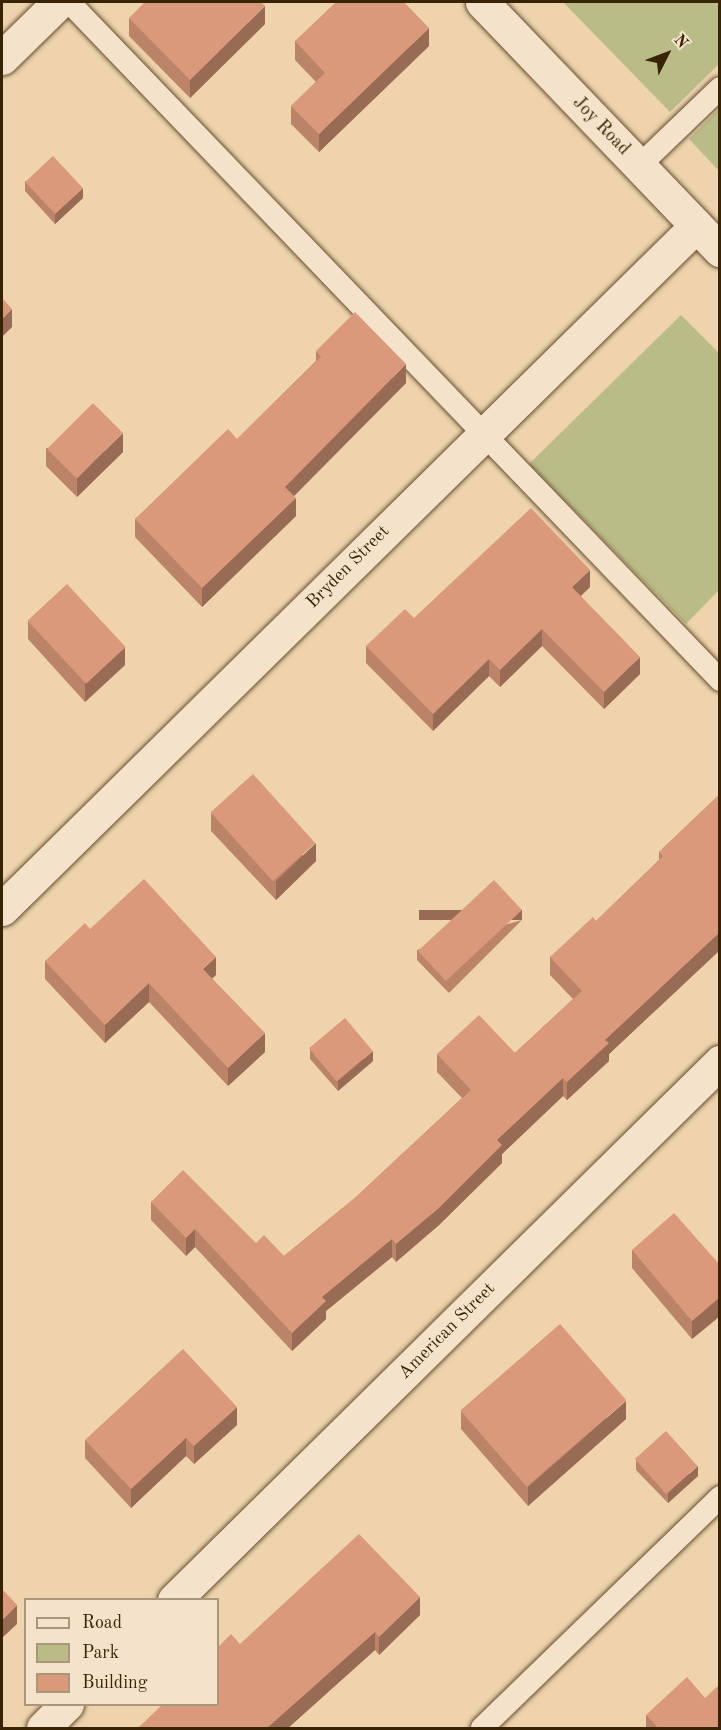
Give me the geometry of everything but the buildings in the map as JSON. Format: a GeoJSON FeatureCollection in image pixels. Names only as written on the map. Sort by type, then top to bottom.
{"type":"FeatureCollection","features":[{"type":"Feature","properties":{"kind":"street"},"geometry":{"type":"LineString","coordinates":[[2,58],[58,2]]}},
{"type":"Feature","properties":{"kind":"street","name":"Joy Road"},"geometry":{"type":"LineString","coordinates":[[482,2],[720,250]]}},
{"type":"Feature","properties":{"kind":"street","name":"Bryden Street"},"geometry":{"type":"LineString","coordinates":[[2,909],[483,433],[696,226]]}},
{"type":"Feature","properties":{"kind":"street","name":"American Street"},"geometry":{"type":"LineString","coordinates":[[175,1598],[720,1062]]}},
{"type":"Feature","properties":{"kind":"street"},"geometry":{"type":"LineString","coordinates":[[43,1728],[65,1706]]}},
{"type":"Feature","properties":{"kind":"lane"},"geometry":{"type":"LineString","coordinates":[[69,2],[720,680]]}},
{"type":"Feature","properties":{"kind":"lane"},"geometry":{"type":"LineString","coordinates":[[639,166],[720,88]]}},
{"type":"Feature","properties":{"kind":"lane"},"geometry":{"type":"LineString","coordinates":[[482,1728],[720,1497]]}},
{"type":"Feature","properties":{"kind":"green space"},"geometry":{"type":"Polygon","coordinates":[[[563,2],[719,2],[719,64],[670,112],[563,2]]]}},
{"type":"Feature","properties":{"kind":"green space"},"geometry":{"type":"Polygon","coordinates":[[[719,109],[719,171],[689,139],[719,109]]]}},
{"type":"Feature","properties":{"kind":"green space"},"geometry":{"type":"Polygon","coordinates":[[[681,315],[720,354],[719,590],[686,624],[529,464],[681,315]]]}}]}
